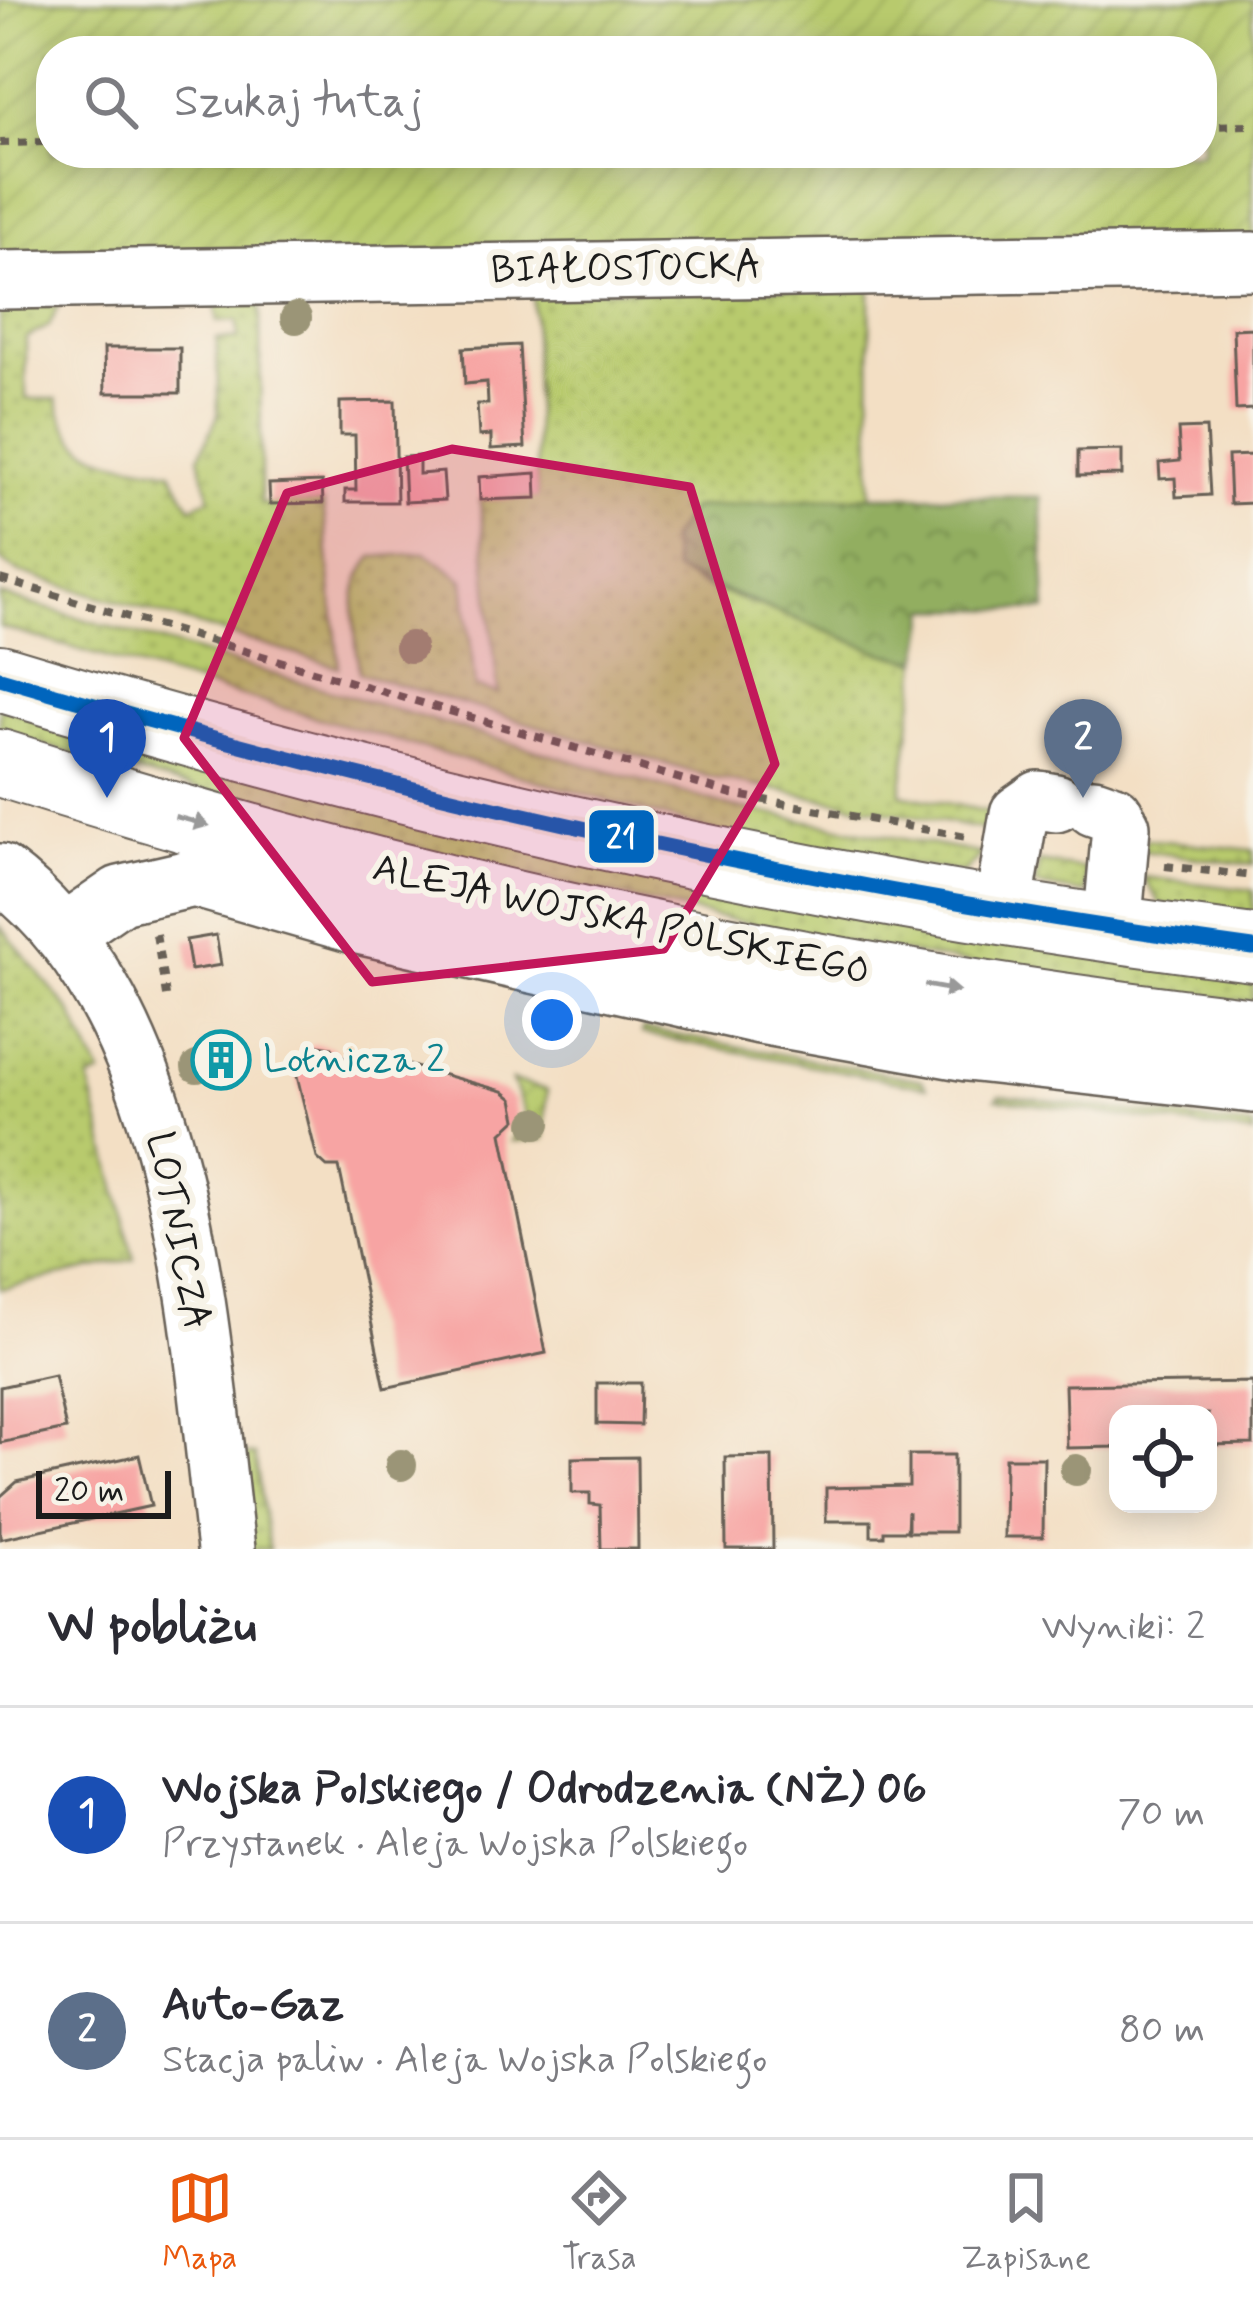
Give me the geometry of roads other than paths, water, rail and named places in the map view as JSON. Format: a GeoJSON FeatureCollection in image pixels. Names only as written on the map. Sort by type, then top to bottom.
{"type":"FeatureCollection","features":[{"type":"Feature","properties":{"kind":"main road","name":"ALEJA WOJSKA POLSKIEGO"},"geometry":{"type":"LineString","coordinates":[[0,678],[226,746],[473,810],[744,869],[1002,914],[1253,948]]}},
{"type":"Feature","properties":{"kind":"main road","name":"ALEJA WOJSKA POLSKIEGO"},"geometry":{"type":"LineString","coordinates":[[0,763],[305,852],[635,930],[958,991],[1253,1031]]}},
{"type":"Feature","properties":{"kind":"street","name":"BIAŁOSTOCKA"},"geometry":{"type":"LineString","coordinates":[[0,280],[1253,261]]}},
{"type":"Feature","properties":{"kind":"street"},"geometry":{"type":"LineString","coordinates":[[1002,914],[1012,844],[1024,808],[1039,800],[1075,805],[1118,818],[1112,930]]}},
{"type":"Feature","properties":{"kind":"street","name":"LOTNICZA"},"geometry":{"type":"LineString","coordinates":[[0,873],[65,933],[116,1010],[156,1122],[198,1334],[226,1549]]}},
{"type":"Feature","properties":{"kind":"street"},"geometry":{"type":"LineString","coordinates":[[65,933],[120,895],[194,878],[376,929],[760,1015],[968,1052],[1253,1084]]}},
{"type":"Feature","properties":{"kind":"place","name":"Wojska Polskiego / Odrodzenia (NŻ) 06"},"geometry":{"type":"Point","coordinates":[107,798]}},
{"type":"Feature","properties":{"kind":"place","name":"Auto-Gaz"},"geometry":{"type":"Point","coordinates":[1083,798]}},
{"type":"Feature","properties":{"kind":"place","name":"Lotnicza 2"},"geometry":{"type":"Point","coordinates":[221,1060]}}]}
